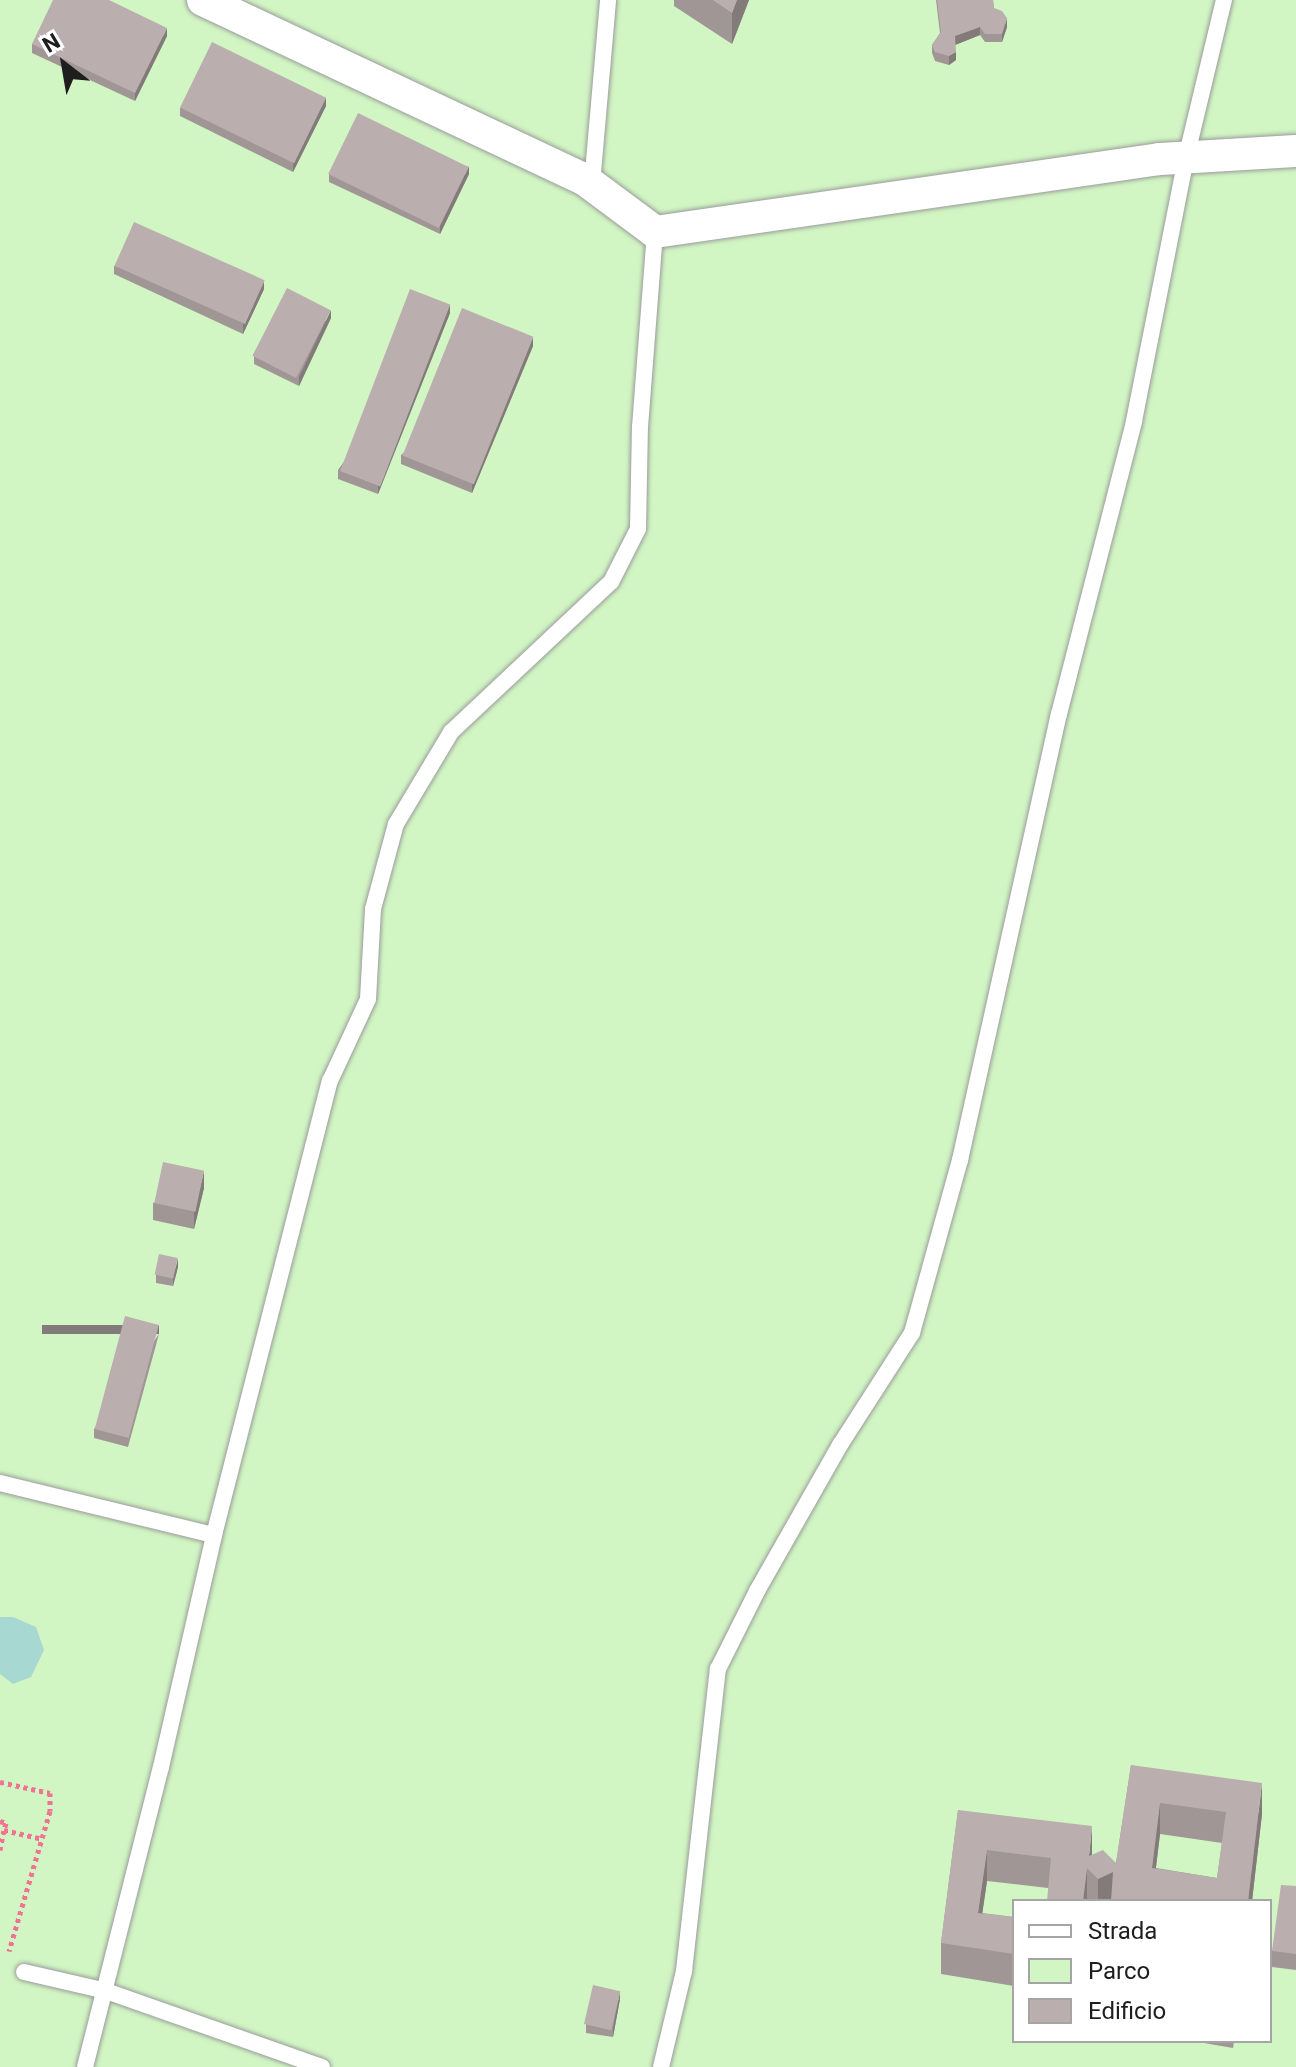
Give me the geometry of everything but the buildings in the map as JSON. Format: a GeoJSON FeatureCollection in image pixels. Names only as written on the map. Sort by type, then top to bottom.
{"type":"FeatureCollection","features":[{"type":"Feature","properties":{"kind":"street"},"geometry":{"type":"LineString","coordinates":[[203,0],[592,184],[655,232],[1186,158],[1296,151]]}},
{"type":"Feature","properties":{"kind":"lane"},"geometry":{"type":"LineString","coordinates":[[661,2067],[684,1971],[718,1669],[757,1591],[840,1445],[912,1333],[960,1160],[1059,714],[1134,421],[1186,158],[1224,0]]}},
{"type":"Feature","properties":{"kind":"lane"},"geometry":{"type":"LineString","coordinates":[[592,184],[606,8]]}},
{"type":"Feature","properties":{"kind":"lane"},"geometry":{"type":"LineString","coordinates":[[85,2067],[106,1991],[214,1535],[330,1081],[368,999],[373,909],[396,824],[451,732],[611,582],[638,529],[640,427],[655,232]]}},
{"type":"Feature","properties":{"kind":"lane"},"geometry":{"type":"LineString","coordinates":[[0,1483],[214,1535]]}},
{"type":"Feature","properties":{"kind":"lane"},"geometry":{"type":"LineString","coordinates":[[24,1972],[106,1991],[322,2067]]}},
{"type":"Feature","properties":{"kind":"path"},"geometry":{"type":"LineString","coordinates":[[0,1782],[50,1793],[50,1811],[8,1954]]}},
{"type":"Feature","properties":{"kind":"path"},"geometry":{"type":"LineString","coordinates":[[0,1821],[6,1823],[0,1850]]}},
{"type":"Feature","properties":{"kind":"path"},"geometry":{"type":"LineString","coordinates":[[4,1830],[42,1839]]}},
{"type":"Feature","properties":{"kind":"green space"},"geometry":{"type":"Polygon","coordinates":[[[0,0],[1296,0],[1296,2067],[0,2067],[0,0]]]}},
{"type":"Feature","properties":{"kind":"water"},"geometry":{"type":"Polygon","coordinates":[[[0,1617],[13,1617],[36,1627],[44,1650],[31,1677],[13,1684],[0,1674],[0,1617]]]}}]}
